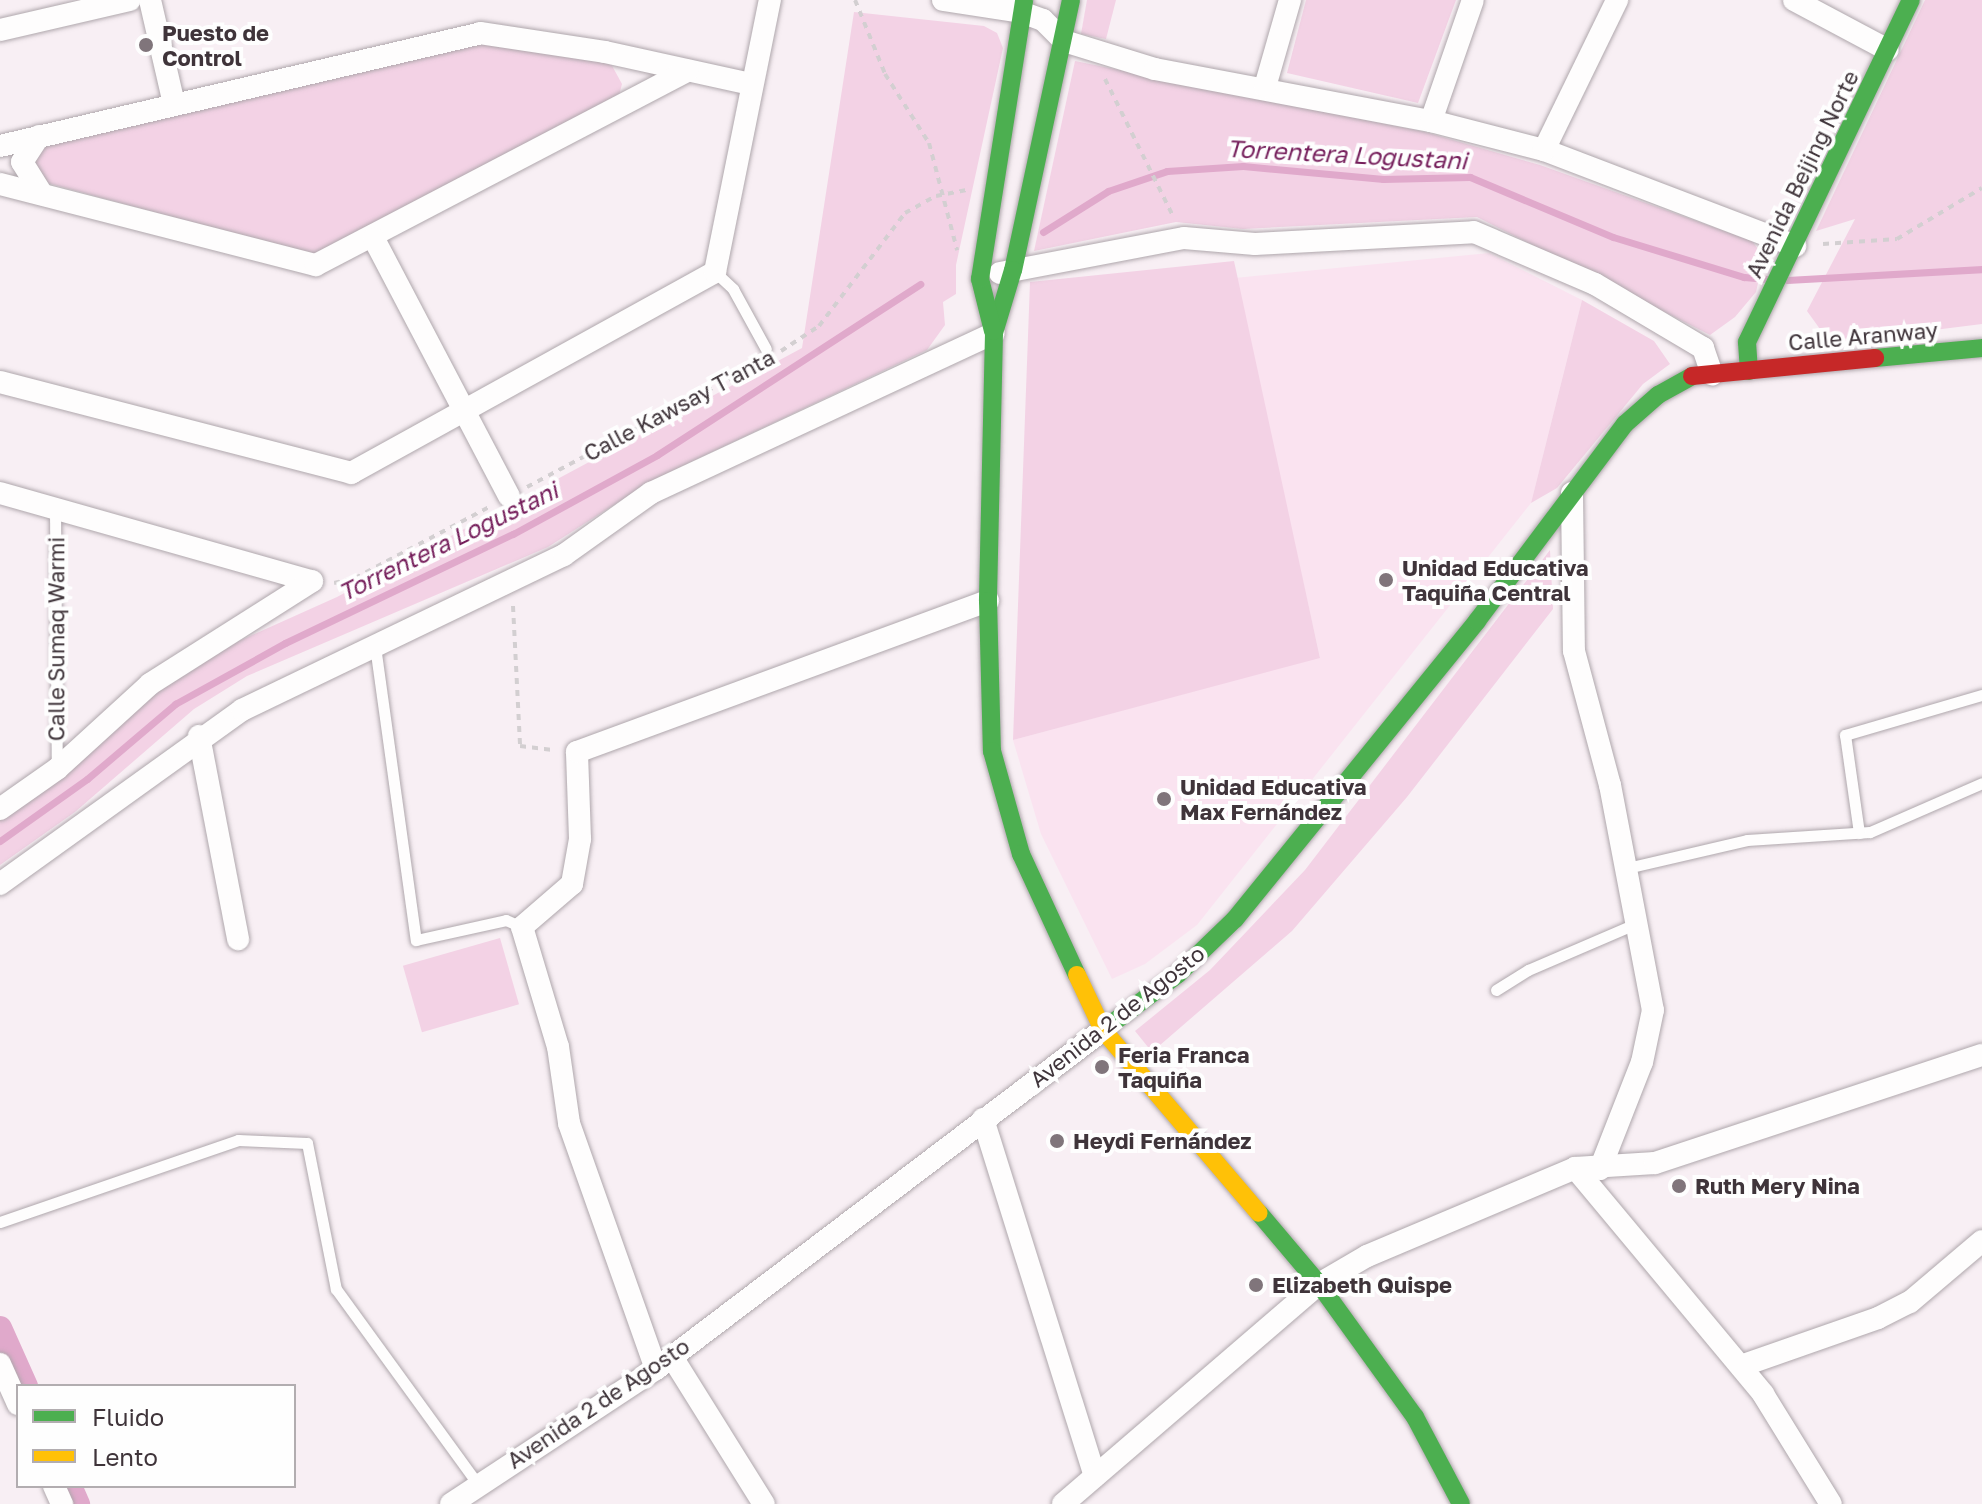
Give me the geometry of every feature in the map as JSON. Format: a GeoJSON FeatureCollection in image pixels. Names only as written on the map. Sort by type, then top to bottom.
{"type":"FeatureCollection","features":[{"type":"Feature","properties":{"kind":"main road"},"geometry":{"type":"LineString","coordinates":[[1071,0],[1013,270],[994,333],[988,601],[992,751],[1021,854],[1103,1030],[1319,1284],[1415,1417],[1461,1504]]}},
{"type":"Feature","properties":{"kind":"main road","name":"Avenida Beijing Norte"},"geometry":{"type":"LineString","coordinates":[[1749,371],[1747,342],[1911,0]]}},
{"type":"Feature","properties":{"kind":"main road"},"geometry":{"type":"LineString","coordinates":[[994,333],[980,279],[1023,6]]}},
{"type":"Feature","properties":{"kind":"main road","name":"Calle Aranway"},"geometry":{"type":"LineString","coordinates":[[1749,371],[1982,348]]}},
{"type":"Feature","properties":{"kind":"main road","name":"Avenida 2 de Agosto"},"geometry":{"type":"LineString","coordinates":[[1103,1030],[1178,974],[1235,919],[1477,621],[1625,424],[1658,395],[1690,376],[1749,371]]}},
{"type":"Feature","properties":{"kind":"street"},"geometry":{"type":"LineString","coordinates":[[0,30],[130,0]]}},
{"type":"Feature","properties":{"kind":"street"},"geometry":{"type":"LineString","coordinates":[[150,0],[174,104]]}},
{"type":"Feature","properties":{"kind":"street"},"geometry":{"type":"LineString","coordinates":[[0,382],[351,473],[465,413],[715,272],[750,84],[770,0]]}},
{"type":"Feature","properties":{"kind":"street"},"geometry":{"type":"LineString","coordinates":[[943,0],[1023,6],[1064,41],[1155,69],[1265,87],[1431,121],[1544,150],[1795,246]]}},
{"type":"Feature","properties":{"kind":"street"},"geometry":{"type":"LineString","coordinates":[[1265,87],[1290,0]]}},
{"type":"Feature","properties":{"kind":"street"},"geometry":{"type":"LineString","coordinates":[[1431,121],[1473,0]]}},
{"type":"Feature","properties":{"kind":"street"},"geometry":{"type":"LineString","coordinates":[[1544,150],[1617,0]]}},
{"type":"Feature","properties":{"kind":"street"},"geometry":{"type":"LineString","coordinates":[[1794,0],[1888,50]]}},
{"type":"Feature","properties":{"kind":"street"},"geometry":{"type":"LineString","coordinates":[[0,146],[480,33],[750,84]]}},
{"type":"Feature","properties":{"kind":"street"},"geometry":{"type":"LineString","coordinates":[[0,184],[316,265],[374,239],[687,71]]}},
{"type":"Feature","properties":{"kind":"street"},"geometry":{"type":"LineString","coordinates":[[39,136],[22,162],[42,194]]}},
{"type":"Feature","properties":{"kind":"street"},"geometry":{"type":"LineString","coordinates":[[980,279],[1184,238],[1255,244],[1489,236],[1595,284],[1703,348],[1712,374]]}},
{"type":"Feature","properties":{"kind":"street"},"geometry":{"type":"LineString","coordinates":[[374,239],[509,496]]}},
{"type":"Feature","properties":{"kind":"street"},"geometry":{"type":"LineString","coordinates":[[0,884],[199,736],[512,578],[564,555],[651,493],[994,333]]}},
{"type":"Feature","properties":{"kind":"street"},"geometry":{"type":"LineString","coordinates":[[0,493],[312,581]]}},
{"type":"Feature","properties":{"kind":"street"},"geometry":{"type":"LineString","coordinates":[[1572,493],[1574,651],[1627,868],[1653,1010],[1651,1030],[1600,1169]]}},
{"type":"Feature","properties":{"kind":"street"},"geometry":{"type":"LineString","coordinates":[[0,809],[57,769],[150,684],[312,581]]}},
{"type":"Feature","properties":{"kind":"street"},"geometry":{"type":"LineString","coordinates":[[764,1504],[664,1363],[569,1123],[558,1047],[522,927],[572,884],[580,839],[577,752],[988,601]]}},
{"type":"Feature","properties":{"kind":"street"},"geometry":{"type":"LineString","coordinates":[[199,736],[238,939]]}},
{"type":"Feature","properties":{"kind":"street","name":"Avenida 2 de Agosto"},"geometry":{"type":"LineString","coordinates":[[451,1504],[477,1483],[664,1363],[1103,1030]]}},
{"type":"Feature","properties":{"kind":"street"},"geometry":{"type":"LineString","coordinates":[[1063,1504],[1319,1284],[1367,1256],[1575,1168],[1600,1169],[1655,1163],[1982,1055]]}},
{"type":"Feature","properties":{"kind":"street"},"geometry":{"type":"LineString","coordinates":[[983,1119],[1095,1476]]}},
{"type":"Feature","properties":{"kind":"street"},"geometry":{"type":"LineString","coordinates":[[1575,1168],[1741,1366],[1831,1504]]}},
{"type":"Feature","properties":{"kind":"street"},"geometry":{"type":"LineString","coordinates":[[1741,1366],[1878,1318],[1910,1302],[1982,1241]]}},
{"type":"Feature","properties":{"kind":"street"},"geometry":{"type":"LineString","coordinates":[[0,1364],[16,1400]]}},
{"type":"Feature","properties":{"kind":"lane"},"geometry":{"type":"LineString","coordinates":[[715,272],[733,289],[766,349]]}},
{"type":"Feature","properties":{"kind":"lane","name":"Calle Sumaq Warmi"},"geometry":{"type":"LineString","coordinates":[[55,508],[57,769]]}},
{"type":"Feature","properties":{"kind":"lane"},"geometry":{"type":"LineString","coordinates":[[375,646],[416,940],[506,920],[522,927]]}},
{"type":"Feature","properties":{"kind":"lane"},"geometry":{"type":"LineString","coordinates":[[1859,833],[1845,735],[1982,695]]}},
{"type":"Feature","properties":{"kind":"lane"},"geometry":{"type":"LineString","coordinates":[[1627,868],[1747,840],[1859,833],[1935,806],[1982,783]]}},
{"type":"Feature","properties":{"kind":"lane"},"geometry":{"type":"LineString","coordinates":[[1496,990],[1528,970],[1637,923]]}},
{"type":"Feature","properties":{"kind":"lane"},"geometry":{"type":"LineString","coordinates":[[0,1222],[238,1140],[307,1143],[336,1289],[477,1483]]}},
{"type":"Feature","properties":{"kind":"path"},"geometry":{"type":"LineString","coordinates":[[855,0],[885,74],[929,143],[958,251],[980,279]]}},
{"type":"Feature","properties":{"kind":"path"},"geometry":{"type":"LineString","coordinates":[[1091,50],[1184,238]]}},
{"type":"Feature","properties":{"kind":"path","name":"Calle Kawsay T'anta"},"geometry":{"type":"LineString","coordinates":[[312,581],[355,578],[801,340],[819,326],[905,213],[942,194],[994,185]]}},
{"type":"Feature","properties":{"kind":"path"},"geometry":{"type":"LineString","coordinates":[[1795,246],[1897,239],[1982,188]]}},
{"type":"Feature","properties":{"kind":"path"},"geometry":{"type":"LineString","coordinates":[[512,578],[520,746],[577,752]]}},
{"type":"Feature","properties":{"kind":"shaded area"},"geometry":{"type":"Polygon","coordinates":[[[1087,0],[1116,0],[1106,39],[1081,34],[1087,0]]]}},
{"type":"Feature","properties":{"kind":"shaded area"},"geometry":{"type":"Polygon","coordinates":[[[1306,0],[1456,0],[1418,103],[1287,73],[1306,0]]]}},
{"type":"Feature","properties":{"kind":"shaded area"},"geometry":{"type":"Polygon","coordinates":[[[1925,0],[1982,0],[1982,324],[1830,343],[1807,311],[1855,219],[1816,231],[1925,0]]]}},
{"type":"Feature","properties":{"kind":"shaded area"},"geometry":{"type":"Polygon","coordinates":[[[854,12],[984,26],[997,33],[1003,48],[956,265],[956,294],[943,302],[945,325],[927,350],[653,480],[548,547],[247,676],[194,709],[75,812],[0,865],[0,820],[62,777],[166,685],[239,641],[337,597],[802,348],[854,12]]]}},
{"type":"Feature","properties":{"kind":"shaded area"},"geometry":{"type":"Polygon","coordinates":[[[478,42],[610,62],[622,84],[619,95],[316,256],[36,180],[33,151],[41,145],[478,42]]]}},
{"type":"Feature","properties":{"kind":"shaded area"},"geometry":{"type":"Polygon","coordinates":[[[1075,61],[1425,132],[1540,165],[1752,241],[1764,257],[1756,292],[1735,317],[1710,335],[1477,217],[1243,229],[1176,222],[1034,251],[1075,61]]]}},
{"type":"Feature","properties":{"kind":"shaded area","name":"Unidad Educativa Taquiña Central"},"geometry":{"type":"Polygon","coordinates":[[[1489,253],[1582,300],[1531,503],[1197,925],[1145,964],[1112,979],[1041,834],[1013,740],[1320,657],[1235,278],[1489,253]]]}},
{"type":"Feature","properties":{"kind":"shaded area"},"geometry":{"type":"Polygon","coordinates":[[[1234,261],[1320,658],[1013,740],[1030,282],[1234,261]]]}},
{"type":"Feature","properties":{"kind":"shaded area"},"geometry":{"type":"Polygon","coordinates":[[[1582,300],[1654,341],[1670,364],[1643,384],[1557,488],[1531,503],[1582,300]]]}},
{"type":"Feature","properties":{"kind":"shaded area"},"geometry":{"type":"Polygon","coordinates":[[[1550,550],[1553,609],[1407,797],[1292,931],[1152,1052],[1135,1031],[1210,970],[1305,870],[1550,550]]]}},
{"type":"Feature","properties":{"kind":"shaded area"},"geometry":{"type":"Polygon","coordinates":[[[500,938],[519,1004],[422,1032],[403,966],[500,938]]]}},
{"type":"Feature","properties":{"kind":"waterway","name":"Torrentera Logustani"},"geometry":{"type":"LineString","coordinates":[[1043,232],[1108,191],[1167,171],[1243,166],[1383,179],[1470,177],[1613,237],[1744,277],[1767,279]]}},
{"type":"Feature","properties":{"kind":"waterway","name":"Torrentera Logustani"},"geometry":{"type":"LineString","coordinates":[[1787,280],[1982,269]]}},
{"type":"Feature","properties":{"kind":"waterway","name":"Torrentera Logustani"},"geometry":{"type":"LineString","coordinates":[[0,841],[87,779],[175,704],[285,643],[513,534],[657,455],[920,284]]}},
{"type":"Feature","properties":{"kind":"waterway"},"geometry":{"type":"LineString","coordinates":[[0,1328],[25,1384]]}},
{"type":"Feature","properties":{"kind":"waterway"},"geometry":{"type":"LineString","coordinates":[[71,1488],[78,1504]]}},
{"type":"Feature","properties":{"kind":"traffic: fast"},"geometry":{"type":"LineString","coordinates":[[993,331],[980,279],[1024,0]]}},
{"type":"Feature","properties":{"kind":"traffic: fast"},"geometry":{"type":"LineString","coordinates":[[1071,0],[1013,270],[994,333],[988,601],[992,751],[1021,854],[1077,975]]}},
{"type":"Feature","properties":{"kind":"traffic: fast"},"geometry":{"type":"LineString","coordinates":[[1749,371],[1747,342],[1911,0]]}},
{"type":"Feature","properties":{"kind":"traffic: fast"},"geometry":{"type":"LineString","coordinates":[[1875,358],[1982,348]]}},
{"type":"Feature","properties":{"kind":"traffic: fast"},"geometry":{"type":"LineString","coordinates":[[1103,1030],[1178,974],[1235,919],[1477,621],[1625,424],[1658,395],[1692,376]]}},
{"type":"Feature","properties":{"kind":"traffic: fast"},"geometry":{"type":"LineString","coordinates":[[1259,1213],[1319,1284],[1415,1417],[1461,1504]]}},
{"type":"Feature","properties":{"kind":"traffic: slow"},"geometry":{"type":"LineString","coordinates":[[1077,975],[1103,1030],[1259,1213]]}},
{"type":"Feature","properties":{"kind":"traffic: jam"},"geometry":{"type":"LineString","coordinates":[[1692,376],[1875,358]]}},
{"type":"Feature","properties":{"kind":"place","name":"Puesto de Control"},"geometry":{"type":"Point","coordinates":[146,45]}},
{"type":"Feature","properties":{"kind":"place","name":"Unidad Educativa Taquiña Central"},"geometry":{"type":"Point","coordinates":[1386,580]}},
{"type":"Feature","properties":{"kind":"place","name":"Unidad Educativa Max Fernández"},"geometry":{"type":"Point","coordinates":[1164,799]}},
{"type":"Feature","properties":{"kind":"place","name":"Feria Franca Taquiña"},"geometry":{"type":"Point","coordinates":[1102,1067]}},
{"type":"Feature","properties":{"kind":"place","name":"Heydi Fernández"},"geometry":{"type":"Point","coordinates":[1057,1141]}},
{"type":"Feature","properties":{"kind":"place","name":"Ruth Mery Nina"},"geometry":{"type":"Point","coordinates":[1679,1186]}},
{"type":"Feature","properties":{"kind":"place","name":"Elizabeth Quispe"},"geometry":{"type":"Point","coordinates":[1256,1285]}}]}
